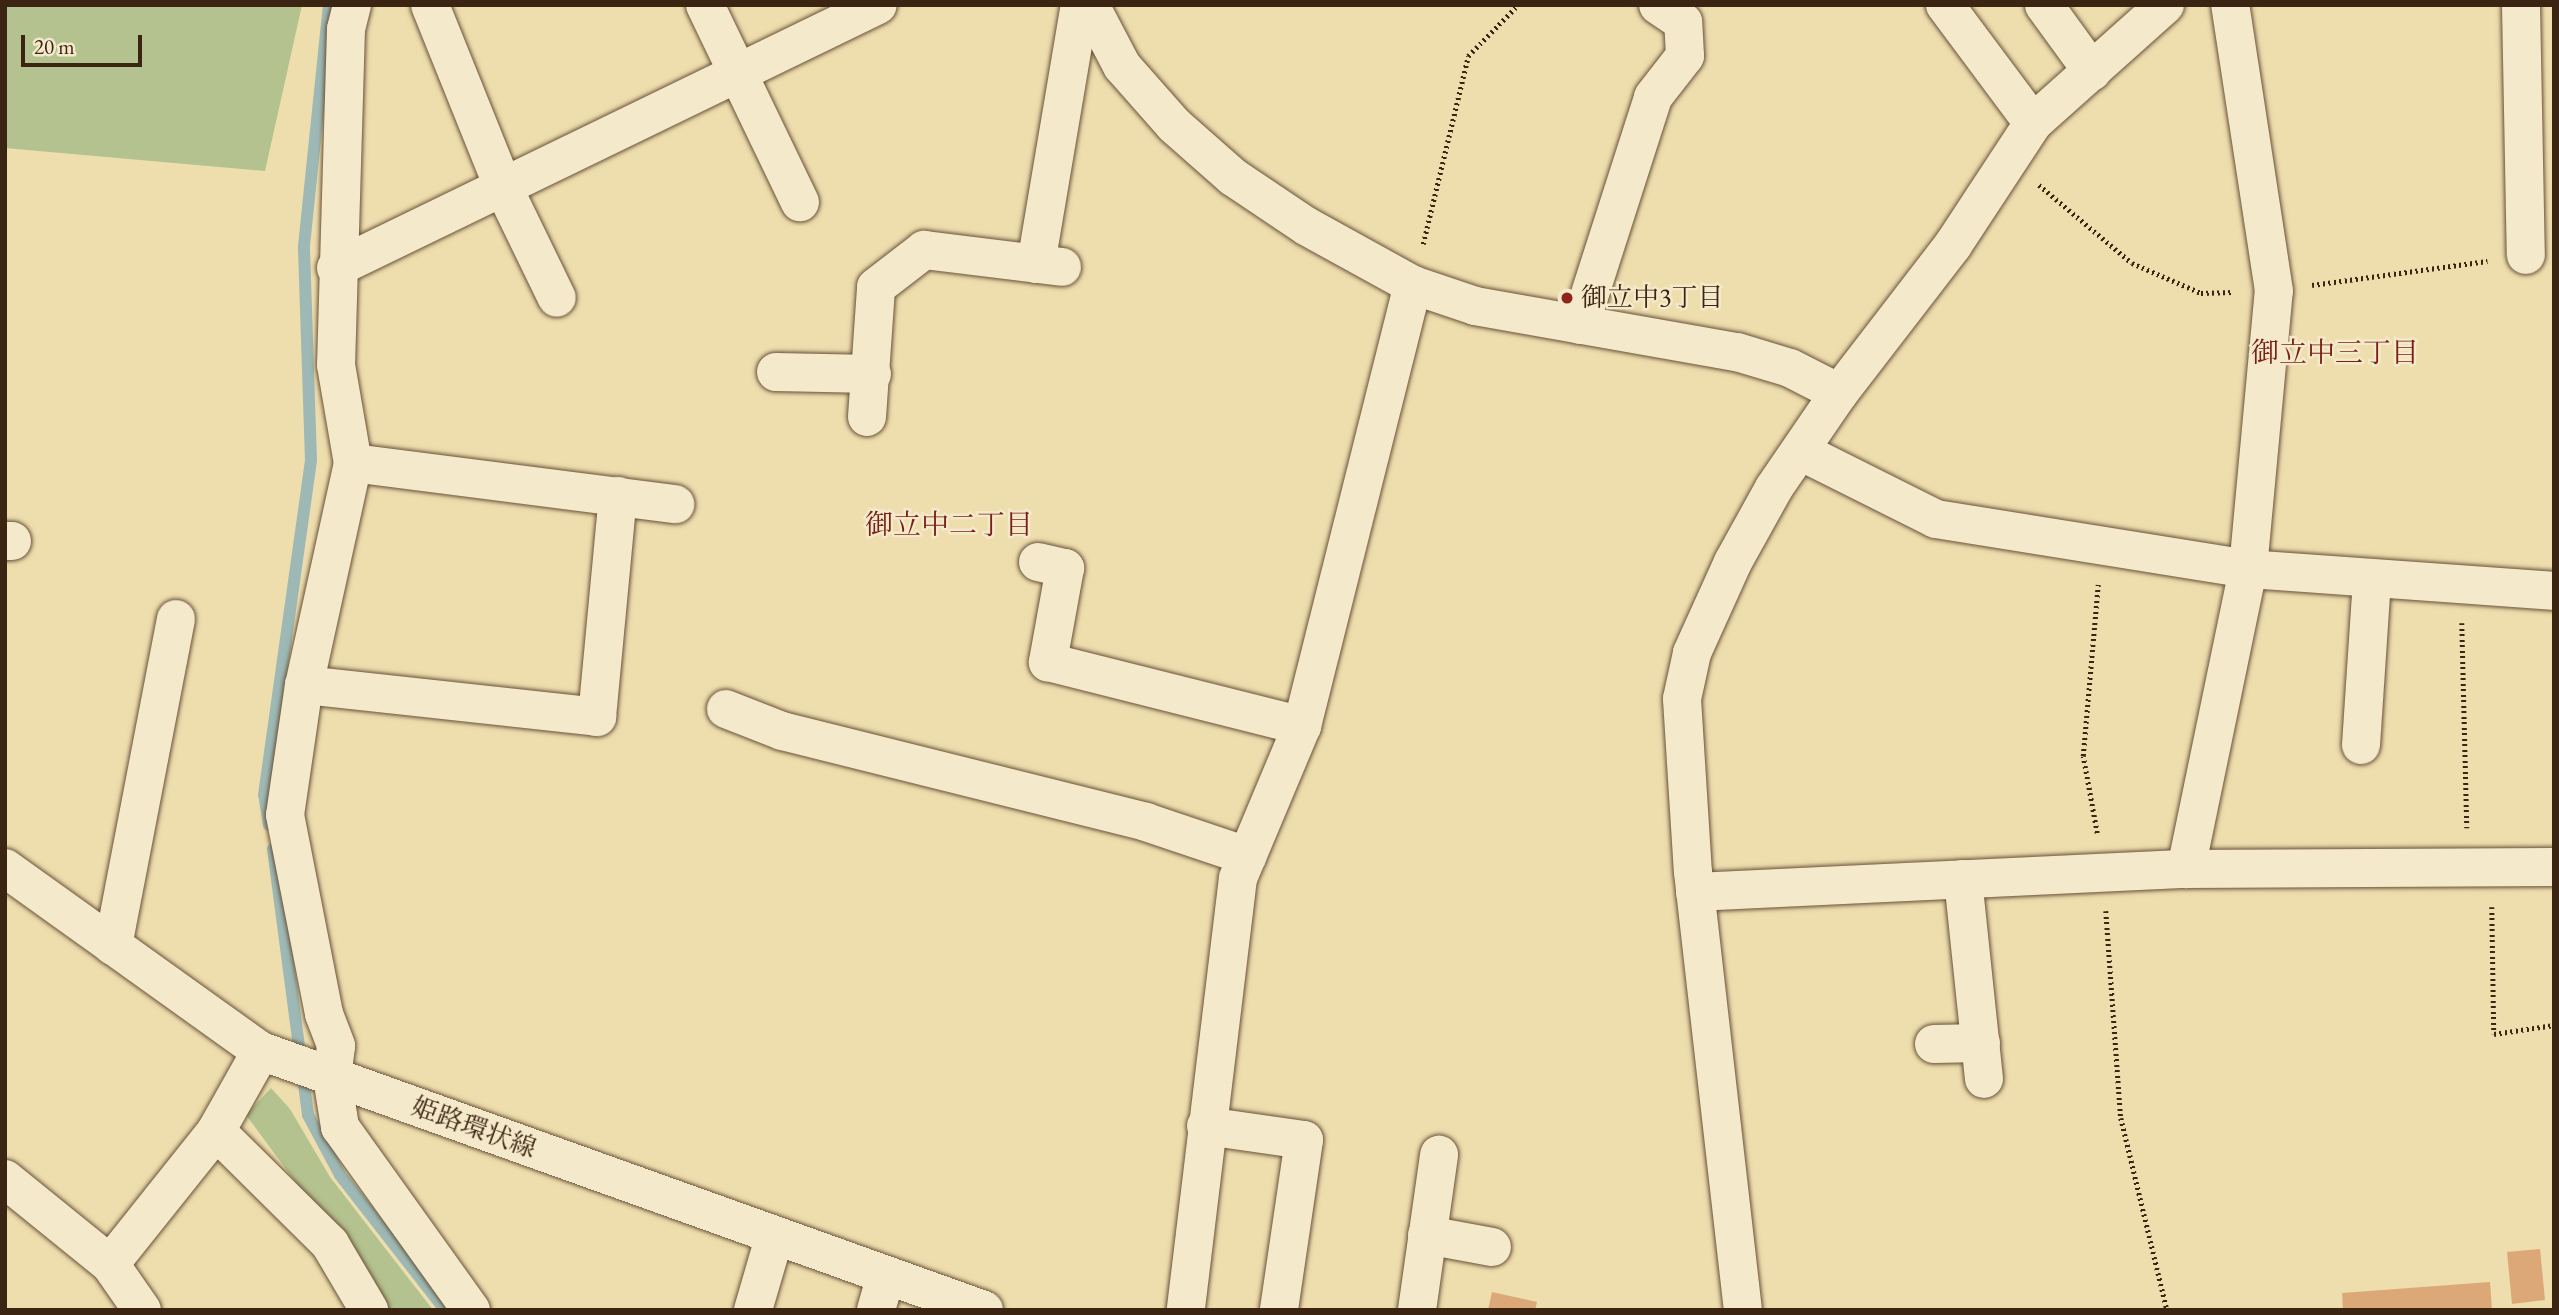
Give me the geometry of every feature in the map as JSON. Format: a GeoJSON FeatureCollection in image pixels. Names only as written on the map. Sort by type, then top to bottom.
{"type":"FeatureCollection","features":[{"type":"Feature","properties":{"kind":"street"},"geometry":{"type":"LineString","coordinates":[[352,5],[346,29],[336,268],[336,365],[353,463],[304,685],[285,815],[324,1014],[336,1046],[322,1074],[340,1127],[471,1310]]}},
{"type":"Feature","properties":{"kind":"street"},"geometry":{"type":"LineString","coordinates":[[430,5],[503,187],[557,298]]}},
{"type":"Feature","properties":{"kind":"street"},"geometry":{"type":"LineString","coordinates":[[705,5],[800,202]]}},
{"type":"Feature","properties":{"kind":"street"},"geometry":{"type":"LineString","coordinates":[[336,268],[878,5]]}},
{"type":"Feature","properties":{"kind":"street"},"geometry":{"type":"LineString","coordinates":[[867,417],[876,287],[924,250],[1049,266],[1080,5]]}},
{"type":"Feature","properties":{"kind":"street"},"geometry":{"type":"LineString","coordinates":[[1090,5],[1122,66],[1174,125],[1233,177],[1306,226],[1413,285],[1475,306],[1737,352],[1790,368],[1839,393]]}},
{"type":"Feature","properties":{"kind":"street"},"geometry":{"type":"LineString","coordinates":[[1580,325],[1653,97],[1685,56],[1683,22],[1658,5]]}},
{"type":"Feature","properties":{"kind":"street"},"geometry":{"type":"LineString","coordinates":[[1945,5],[2033,123]]}},
{"type":"Feature","properties":{"kind":"street"},"geometry":{"type":"LineString","coordinates":[[2045,5],[2092,71]]}},
{"type":"Feature","properties":{"kind":"street"},"geometry":{"type":"LineString","coordinates":[[1743,1310],[1695,892],[1682,749],[1682,699],[1692,653],[1733,562],[1800,450],[1839,393],[1952,245],[2033,123],[2165,5]]}},
{"type":"Feature","properties":{"kind":"street"},"geometry":{"type":"LineString","coordinates":[[2186,869],[2248,569],[2274,290],[2230,5]]}},
{"type":"Feature","properties":{"kind":"street"},"geometry":{"type":"LineString","coordinates":[[2521,5],[2538,70],[2526,256]]}},
{"type":"Feature","properties":{"kind":"street"},"geometry":{"type":"LineString","coordinates":[[1186,1310],[1206,1126],[1238,878],[1302,726],[1413,285]]}},
{"type":"Feature","properties":{"kind":"street"},"geometry":{"type":"LineString","coordinates":[[776,372],[872,374]]}},
{"type":"Feature","properties":{"kind":"street"},"geometry":{"type":"LineString","coordinates":[[1800,450],[1936,519],[2248,569],[2554,591]]}},
{"type":"Feature","properties":{"kind":"street"},"geometry":{"type":"LineString","coordinates":[[353,463],[675,503]]}},
{"type":"Feature","properties":{"kind":"street"},"geometry":{"type":"LineString","coordinates":[[304,685],[597,717],[618,496]]}},
{"type":"Feature","properties":{"kind":"street"},"geometry":{"type":"LineString","coordinates":[[1038,562],[1066,568],[1048,662],[1302,726]]}},
{"type":"Feature","properties":{"kind":"street"},"geometry":{"type":"LineString","coordinates":[[2361,745],[2372,578]]}},
{"type":"Feature","properties":{"kind":"street"},"geometry":{"type":"LineString","coordinates":[[113,946],[176,619]]}},
{"type":"Feature","properties":{"kind":"street"},"geometry":{"type":"LineString","coordinates":[[726,709],[782,731],[1146,822],[1247,856]]}},
{"type":"Feature","properties":{"kind":"street"},"geometry":{"type":"LineString","coordinates":[[1695,892],[2186,869],[2554,867]]}},
{"type":"Feature","properties":{"kind":"street","name":"姫路環状線"},"geometry":{"type":"LineString","coordinates":[[5,868],[267,1054],[775,1235],[881,1293],[984,1310]]}},
{"type":"Feature","properties":{"kind":"street"},"geometry":{"type":"LineString","coordinates":[[1934,1044],[1982,1061],[1963,879]]}},
{"type":"Feature","properties":{"kind":"street"},"geometry":{"type":"LineString","coordinates":[[110,1264],[216,1131],[267,1054]]}},
{"type":"Feature","properties":{"kind":"street"},"geometry":{"type":"LineString","coordinates":[[1206,1126],[1304,1140],[1279,1310]]}},
{"type":"Feature","properties":{"kind":"street"},"geometry":{"type":"LineString","coordinates":[[216,1131],[330,1244],[369,1310]]}},
{"type":"Feature","properties":{"kind":"street"},"geometry":{"type":"LineString","coordinates":[[1417,1310],[1439,1155]]}},
{"type":"Feature","properties":{"kind":"street"},"geometry":{"type":"LineString","coordinates":[[5,1179],[110,1264],[142,1310]]}},
{"type":"Feature","properties":{"kind":"street"},"geometry":{"type":"LineString","coordinates":[[753,1310],[775,1235]]}},
{"type":"Feature","properties":{"kind":"street"},"geometry":{"type":"LineString","coordinates":[[1427,1236],[1492,1247]]}},
{"type":"Feature","properties":{"kind":"path"},"geometry":{"type":"LineString","coordinates":[[1413,285],[1468,56],[1518,5]]}},
{"type":"Feature","properties":{"kind":"path"},"geometry":{"type":"LineString","coordinates":[[2096,544],[2099,606],[2083,756],[2104,873],[2121,1118],[2167,1310]]}},
{"type":"Feature","properties":{"kind":"path"},"geometry":{"type":"LineString","coordinates":[[2462,584],[2479,867],[2494,1034],[2554,1025]]}},
{"type":"Feature","properties":{"kind":"green space"},"geometry":{"type":"Polygon","coordinates":[[[5,5],[302,5],[265,171],[5,148],[5,5]]]}},
{"type":"Feature","properties":{"kind":"green space"},"geometry":{"type":"Polygon","coordinates":[[[271,1088],[290,1109],[330,1177],[433,1310],[390,1310],[246,1115],[271,1088]]]}},
{"type":"Feature","properties":{"kind":"building"},"geometry":{"type":"Polygon","coordinates":[[[2540,1249],[2545,1300],[2512,1304],[2507,1252],[2540,1249]]]}},
{"type":"Feature","properties":{"kind":"building"},"geometry":{"type":"Polygon","coordinates":[[[2490,1282],[2492,1310],[2343,1310],[2342,1293],[2490,1282]]]}},
{"type":"Feature","properties":{"kind":"building"},"geometry":{"type":"Polygon","coordinates":[[[1492,1292],[1537,1302],[1535,1310],[1488,1310],[1492,1292]]]}},
{"type":"Feature","properties":{"kind":"waterway"},"geometry":{"type":"LineString","coordinates":[[269,825],[264,795],[311,460],[304,246],[329,5]]}},
{"type":"Feature","properties":{"kind":"waterway"},"geometry":{"type":"LineString","coordinates":[[273,849],[308,1115],[340,1175],[445,1310]]}},
{"type":"Feature","properties":{"kind":"place","name":"御立中3丁目"},"geometry":{"type":"Point","coordinates":[1567,298]}},
{"type":"Feature","properties":{"kind":"district","name":"御立中三丁目"},"geometry":{"type":"Point","coordinates":[2335,352]}},
{"type":"Feature","properties":{"kind":"district","name":"御立中二丁目"},"geometry":{"type":"Point","coordinates":[949,524]}}]}
